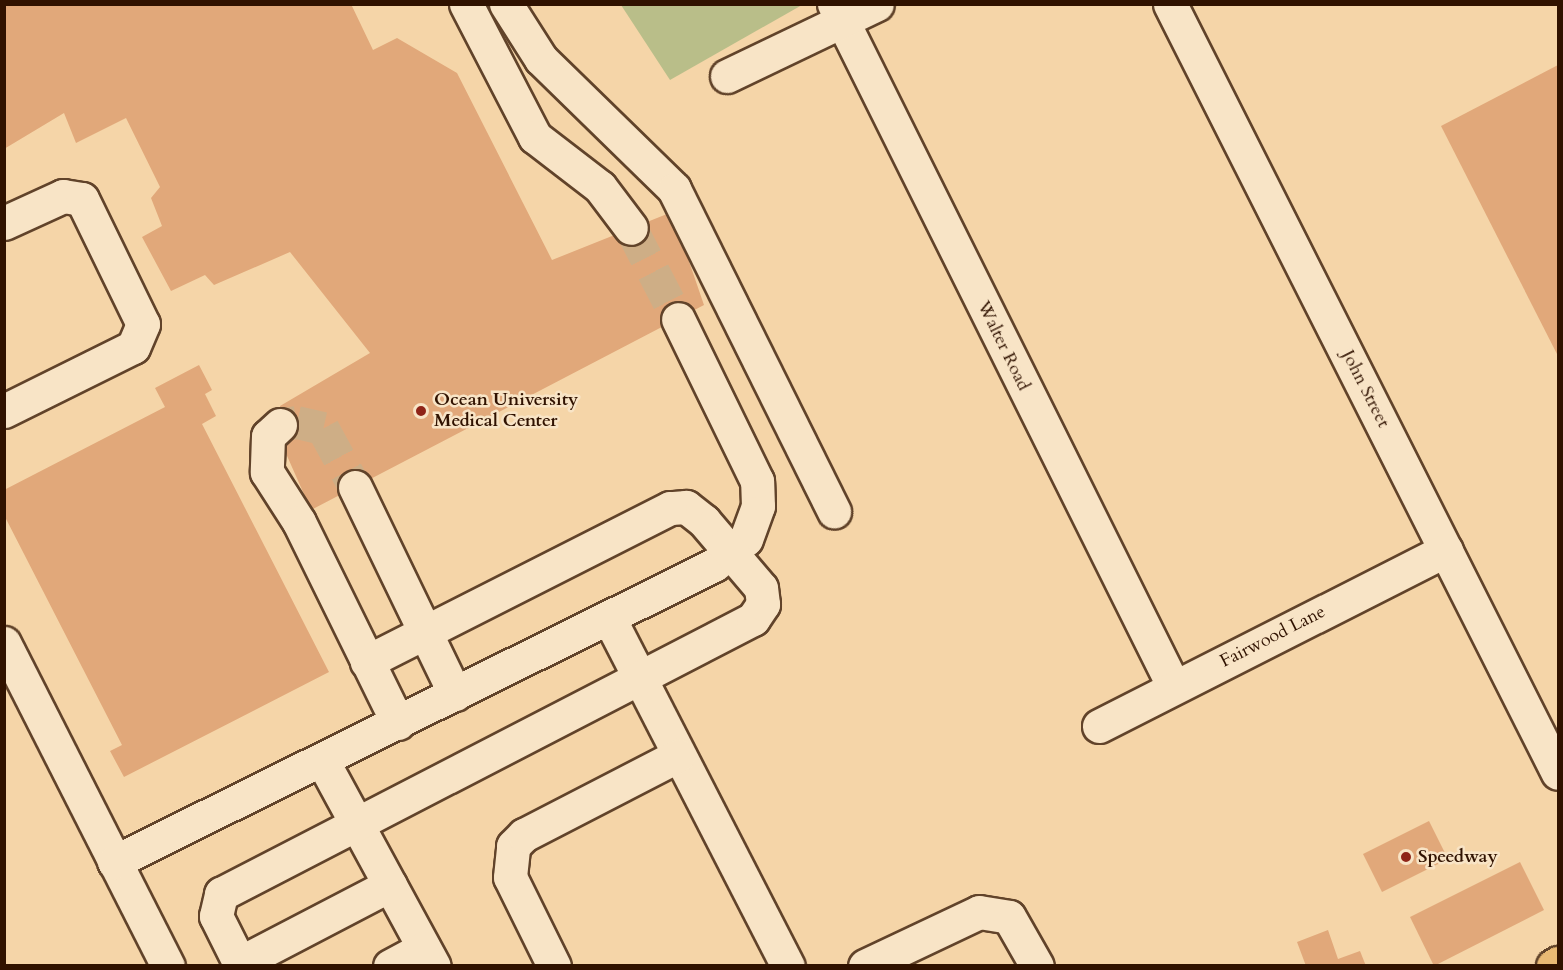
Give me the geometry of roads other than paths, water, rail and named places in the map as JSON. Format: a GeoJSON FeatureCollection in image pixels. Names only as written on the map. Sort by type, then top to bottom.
{"type":"FeatureCollection","features":[{"type":"Feature","properties":{"kind":"main road"},"geometry":{"type":"LineString","coordinates":[[1553,966],[1558,963]]}},
{"type":"Feature","properties":{"kind":"street"},"geometry":{"type":"LineString","coordinates":[[466,4],[536,137],[600,187],[631,228]]}},
{"type":"Feature","properties":{"kind":"street"},"geometry":{"type":"LineString","coordinates":[[506,4],[541,59],[674,189],[834,512]]}},
{"type":"Feature","properties":{"kind":"street"},"geometry":{"type":"LineString","coordinates":[[727,76],[838,13],[877,4]]}},
{"type":"Feature","properties":{"kind":"street","name":"John Street"},"geometry":{"type":"LineString","coordinates":[[1170,4],[1558,773]]}},
{"type":"Feature","properties":{"kind":"street","name":"Walter Road"},"geometry":{"type":"LineString","coordinates":[[838,13],[1174,687]]}},
{"type":"Feature","properties":{"kind":"street"},"geometry":{"type":"LineString","coordinates":[[4,223],[63,196],[78,196],[143,324],[140,339],[133,347],[4,411]]}},
{"type":"Feature","properties":{"kind":"street"},"geometry":{"type":"LineString","coordinates":[[114,861],[609,618],[731,552],[754,524],[757,481],[678,319]]}},
{"type":"Feature","properties":{"kind":"street"},"geometry":{"type":"LineString","coordinates":[[280,425],[268,436],[267,472],[299,522],[398,723]]}},
{"type":"Feature","properties":{"kind":"street"},"geometry":{"type":"LineString","coordinates":[[356,487],[455,694]]}},
{"type":"Feature","properties":{"kind":"street"},"geometry":{"type":"LineString","coordinates":[[367,662],[670,508],[686,507],[731,552],[761,588],[763,604],[753,619],[638,675],[355,820],[221,894],[216,916],[241,964],[390,885]]}},
{"type":"Feature","properties":{"kind":"street","name":"Fairwood Lane"},"geometry":{"type":"LineString","coordinates":[[1099,726],[1446,550]]}},
{"type":"Feature","properties":{"kind":"street"},"geometry":{"type":"LineString","coordinates":[[609,618],[788,966]]}},
{"type":"Feature","properties":{"kind":"street"},"geometry":{"type":"LineString","coordinates":[[4,643],[168,966]]}},
{"type":"Feature","properties":{"kind":"street"},"geometry":{"type":"LineString","coordinates":[[548,964],[510,877],[513,846],[524,835],[679,755]]}},
{"type":"Feature","properties":{"kind":"street"},"geometry":{"type":"LineString","coordinates":[[322,760],[429,957],[390,966]]}},
{"type":"Feature","properties":{"kind":"street"},"geometry":{"type":"LineString","coordinates":[[865,966],[979,912],[1010,917],[1037,966]]}},
{"type":"Feature","properties":{"kind":"tunnel"},"geometry":{"type":"LineString","coordinates":[[631,228],[678,319]]}},
{"type":"Feature","properties":{"kind":"tunnel"},"geometry":{"type":"LineString","coordinates":[[280,425],[297,422],[323,428],[355,487]]}},
{"type":"Feature","properties":{"kind":"place","name":"Ocean University Medical Center"},"geometry":{"type":"Point","coordinates":[421,411]}},
{"type":"Feature","properties":{"kind":"place","name":"Speedway"},"geometry":{"type":"Point","coordinates":[1406,857]}}]}
